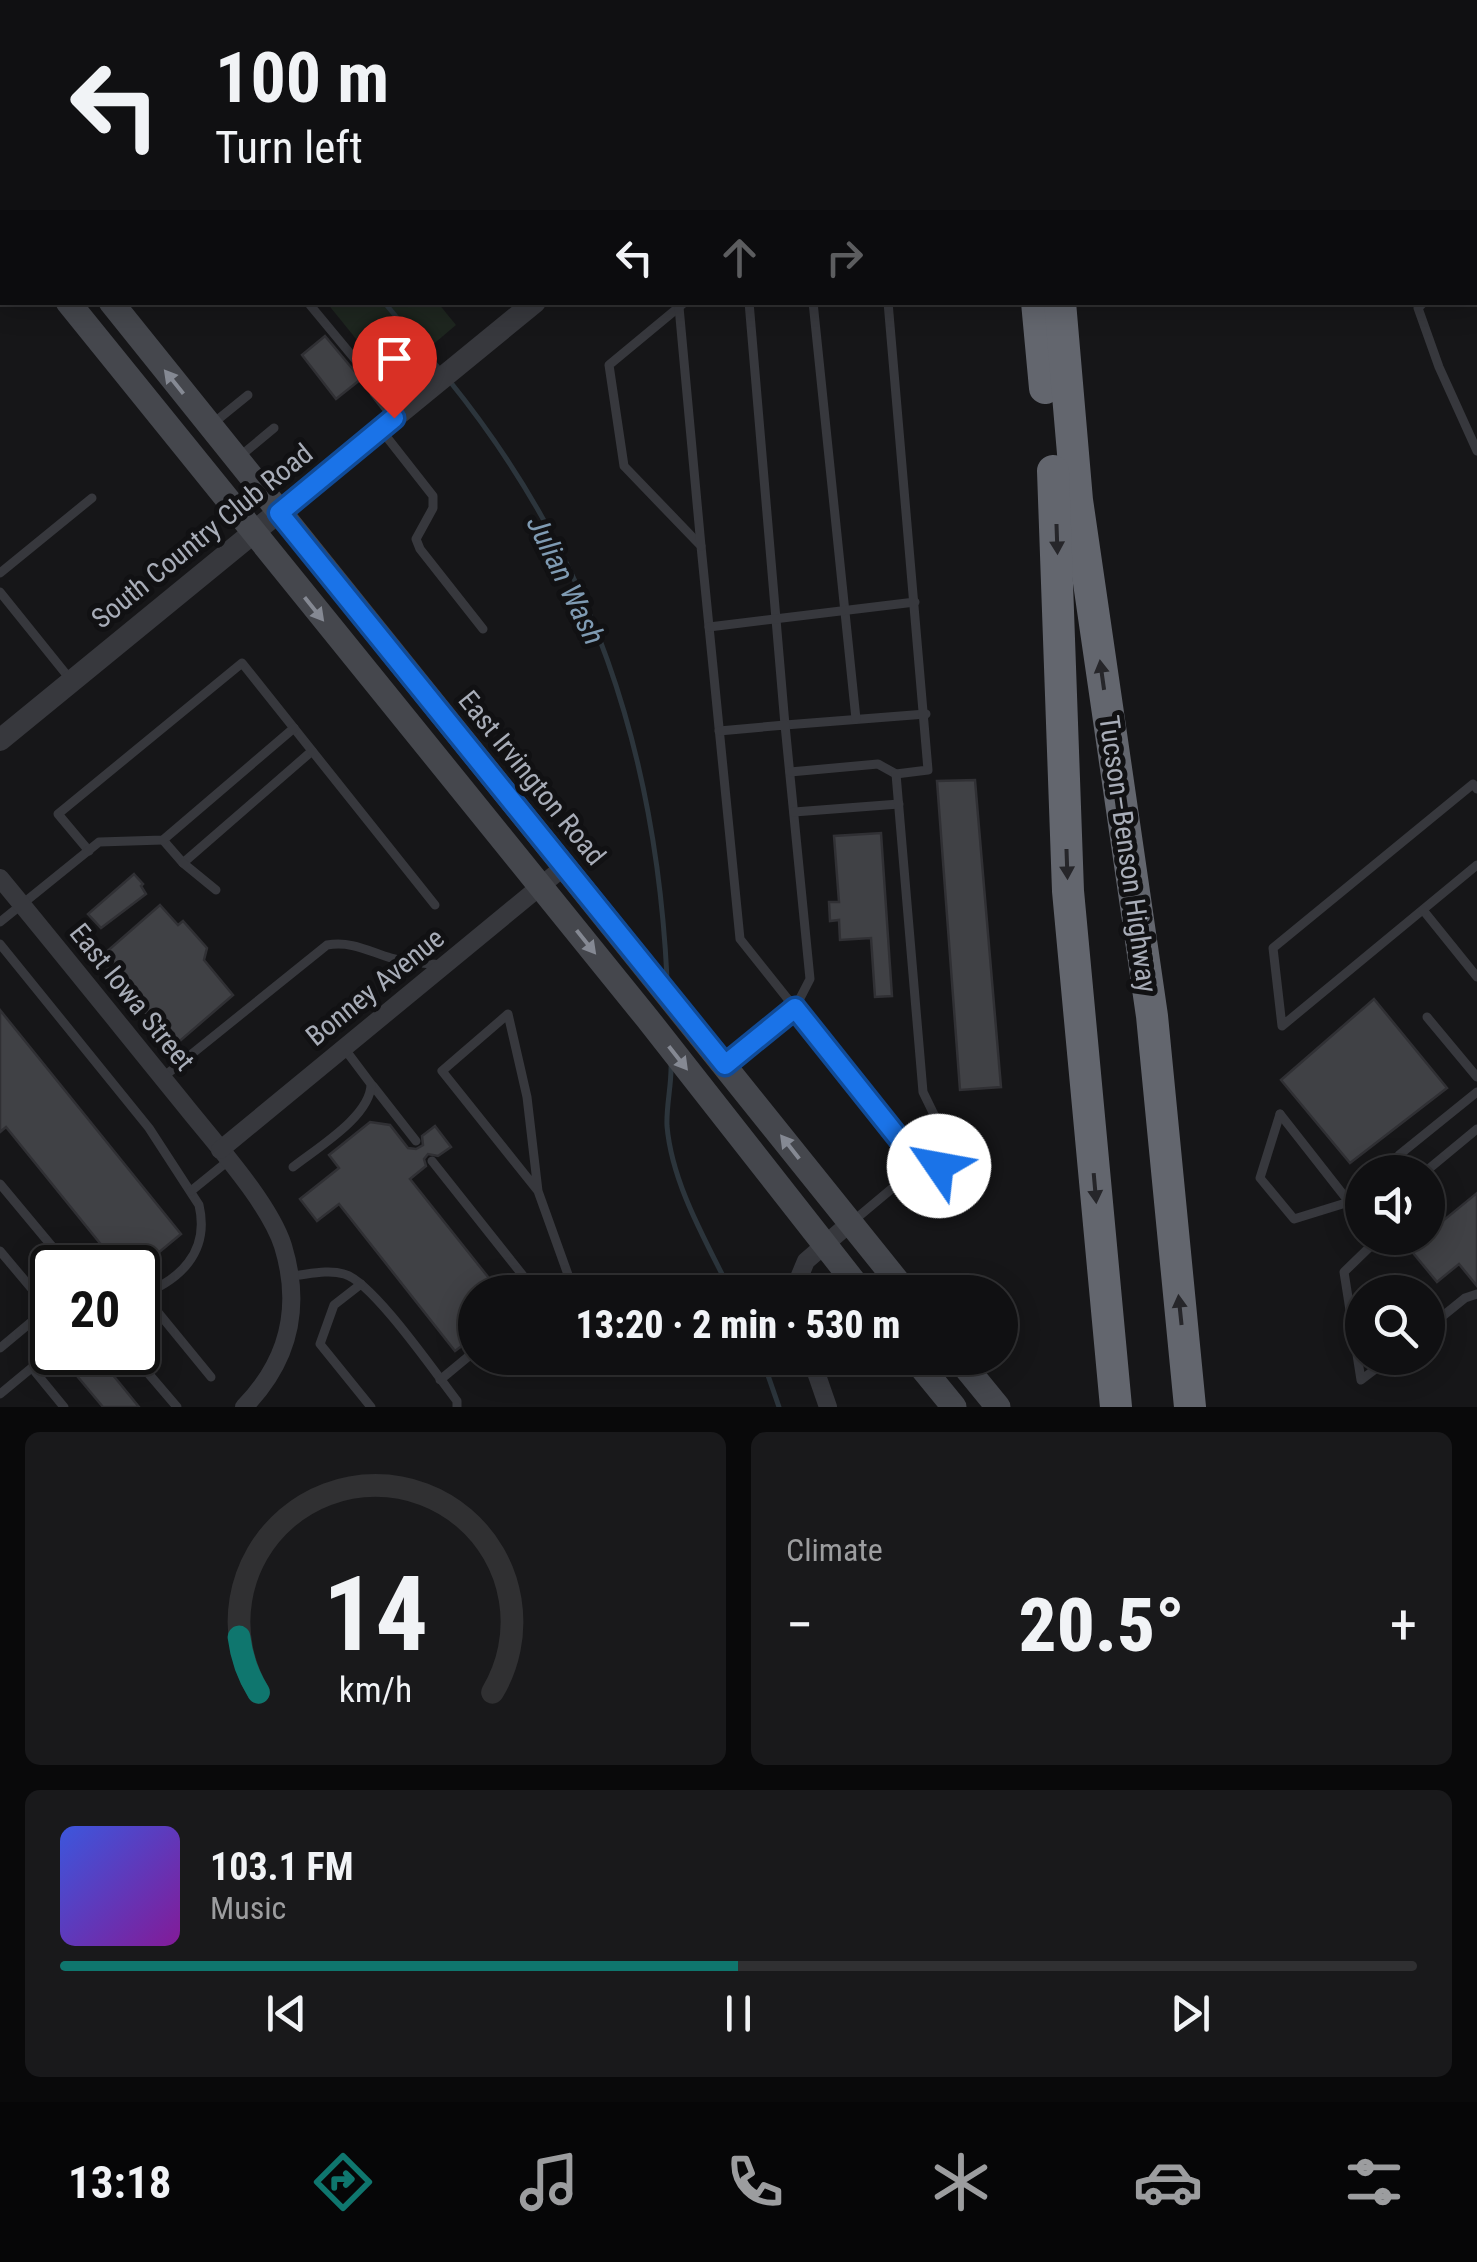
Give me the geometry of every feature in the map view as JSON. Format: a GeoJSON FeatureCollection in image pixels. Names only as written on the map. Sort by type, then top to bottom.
{"type":"FeatureCollection","features":[{"type":"Feature","properties":{"kind":"highway","name":"Tucson–Benson Highway"},"geometry":{"type":"LineString","coordinates":[[1037,305],[1055,494],[1068,891],[1116,1407]]}},
{"type":"Feature","properties":{"kind":"highway","name":"Tucson–Benson Highway"},"geometry":{"type":"LineString","coordinates":[[1060,305],[1077,500],[1152,1016],[1190,1407]]}},
{"type":"Feature","properties":{"kind":"main road"},"geometry":{"type":"LineString","coordinates":[[70,305],[647,1018],[848,1275]]}},
{"type":"Feature","properties":{"kind":"main road","name":"East Irvington Road"},"geometry":{"type":"LineString","coordinates":[[112,305],[892,1275]]}},
{"type":"Feature","properties":{"kind":"main road"},"geometry":{"type":"LineString","coordinates":[[928,1375],[954,1407]]}},
{"type":"Feature","properties":{"kind":"main road"},"geometry":{"type":"LineString","coordinates":[[972,1375],[998,1407]]}},
{"type":"Feature","properties":{"kind":"street","name":"South Country Club Road"},"geometry":{"type":"LineString","coordinates":[[0,740],[530,305]]}},
{"type":"Feature","properties":{"kind":"street","name":"Bonney Avenue"},"geometry":{"type":"LineString","coordinates":[[224,1155],[344,1048],[564,866]]}},
{"type":"Feature","properties":{"kind":"street","name":"East Iowa Street"},"geometry":{"type":"LineString","coordinates":[[0,878],[224,1155],[282,1242],[289,1276],[290,1325],[273,1373],[244,1407]]}},
{"type":"Feature","properties":{"kind":"street"},"geometry":{"type":"LineString","coordinates":[[800,1275],[806,1261],[850,1223]]}},
{"type":"Feature","properties":{"kind":"street"},"geometry":{"type":"LineString","coordinates":[[817,1375],[828,1407]]}},
{"type":"Feature","properties":{"kind":"lane"},"geometry":{"type":"LineString","coordinates":[[310,305],[373,380],[387,424],[434,496],[433,508],[416,539],[420,549],[483,629]]}},
{"type":"Feature","properties":{"kind":"lane"},"geometry":{"type":"LineString","coordinates":[[682,305],[609,366],[624,466],[701,546]]}},
{"type":"Feature","properties":{"kind":"lane"},"geometry":{"type":"LineString","coordinates":[[682,305],[701,546],[740,939],[920,1165]]}},
{"type":"Feature","properties":{"kind":"lane"},"geometry":{"type":"LineString","coordinates":[[725,1065],[795,1008],[810,978],[750,305]]}},
{"type":"Feature","properties":{"kind":"lane"},"geometry":{"type":"LineString","coordinates":[[813,305],[856,719]]}},
{"type":"Feature","properties":{"kind":"lane"},"geometry":{"type":"LineString","coordinates":[[790,772],[878,764],[896,774],[928,770],[888,305]]}},
{"type":"Feature","properties":{"kind":"lane"},"geometry":{"type":"LineString","coordinates":[[1419,305],[1438,366],[1477,451]]}},
{"type":"Feature","properties":{"kind":"lane"},"geometry":{"type":"LineString","coordinates":[[210,426],[248,395]]}},
{"type":"Feature","properties":{"kind":"lane"},"geometry":{"type":"LineString","coordinates":[[236,460],[274,428]]}},
{"type":"Feature","properties":{"kind":"lane"},"geometry":{"type":"LineString","coordinates":[[0,573],[92,498]]}},
{"type":"Feature","properties":{"kind":"lane"},"geometry":{"type":"LineString","coordinates":[[0,592],[72,682]]}},
{"type":"Feature","properties":{"kind":"lane"},"geometry":{"type":"LineString","coordinates":[[709,628],[916,602]]}},
{"type":"Feature","properties":{"kind":"lane"},"geometry":{"type":"LineString","coordinates":[[89,851],[58,814],[242,663],[435,905]]}},
{"type":"Feature","properties":{"kind":"lane"},"geometry":{"type":"LineString","coordinates":[[719,731],[926,714]]}},
{"type":"Feature","properties":{"kind":"lane"},"geometry":{"type":"LineString","coordinates":[[0,922],[99,842],[163,840],[294,728]]}},
{"type":"Feature","properties":{"kind":"lane"},"geometry":{"type":"LineString","coordinates":[[183,863],[312,751]]}},
{"type":"Feature","properties":{"kind":"lane"},"geometry":{"type":"LineString","coordinates":[[850,1223],[920,1165],[939,1166],[943,1133],[923,1092],[896,774]]}},
{"type":"Feature","properties":{"kind":"lane"},"geometry":{"type":"LineString","coordinates":[[1477,790],[1472,784],[1273,948],[1282,1026],[1477,865]]}},
{"type":"Feature","properties":{"kind":"lane"},"geometry":{"type":"LineString","coordinates":[[794,812],[899,804]]}},
{"type":"Feature","properties":{"kind":"lane"},"geometry":{"type":"LineString","coordinates":[[163,840],[183,863],[216,890]]}},
{"type":"Feature","properties":{"kind":"lane"},"geometry":{"type":"LineString","coordinates":[[1423,910],[1477,977]]}},
{"type":"Feature","properties":{"kind":"lane"},"geometry":{"type":"LineString","coordinates":[[162,1078],[327,945],[343,942],[390,958],[444,966]]}},
{"type":"Feature","properties":{"kind":"lane"},"geometry":{"type":"LineString","coordinates":[[0,944],[150,1128],[191,1191],[202,1218],[200,1245],[187,1264],[160,1282]]}},
{"type":"Feature","properties":{"kind":"lane"},"geometry":{"type":"LineString","coordinates":[[538,1191],[442,1071],[508,1014],[527,1096],[538,1191],[568,1275]]}},
{"type":"Feature","properties":{"kind":"lane"},"geometry":{"type":"LineString","coordinates":[[1427,1017],[1477,1077]]}},
{"type":"Feature","properties":{"kind":"lane"},"geometry":{"type":"LineString","coordinates":[[344,1048],[416,1141]]}},
{"type":"Feature","properties":{"kind":"lane"},"geometry":{"type":"LineString","coordinates":[[293,1167],[363,1109],[371,1084]]}},
{"type":"Feature","properties":{"kind":"lane"},"geometry":{"type":"LineString","coordinates":[[1400,1155],[1477,1092]]}},
{"type":"Feature","properties":{"kind":"lane"},"geometry":{"type":"LineString","coordinates":[[1280,1114],[1315,1158],[1350,1202],[1294,1219],[1260,1178],[1280,1114]]}},
{"type":"Feature","properties":{"kind":"lane"},"geometry":{"type":"LineString","coordinates":[[1445,1155],[1477,1129]]}},
{"type":"Feature","properties":{"kind":"lane"},"geometry":{"type":"LineString","coordinates":[[191,1191],[224,1155]]}},
{"type":"Feature","properties":{"kind":"lane"},"geometry":{"type":"LineString","coordinates":[[432,1161],[523,1275]]}},
{"type":"Feature","properties":{"kind":"lane"},"geometry":{"type":"LineString","coordinates":[[0,1184],[51,1245]]}},
{"type":"Feature","properties":{"kind":"lane"},"geometry":{"type":"LineString","coordinates":[[0,1250],[30,1284]]}},
{"type":"Feature","properties":{"kind":"lane"},"geometry":{"type":"LineString","coordinates":[[1345,1278],[1344,1272],[1362,1255]]}},
{"type":"Feature","properties":{"kind":"lane"},"geometry":{"type":"LineString","coordinates":[[289,1276],[332,1272],[362,1284],[457,1401],[457,1407]]}},
{"type":"Feature","properties":{"kind":"lane"},"geometry":{"type":"LineString","coordinates":[[362,1284],[334,1305],[320,1344],[371,1407]]}},
{"type":"Feature","properties":{"kind":"lane"},"geometry":{"type":"LineString","coordinates":[[1445,1315],[1477,1294]]}},
{"type":"Feature","properties":{"kind":"lane"},"geometry":{"type":"LineString","coordinates":[[160,1318],[211,1377]]}},
{"type":"Feature","properties":{"kind":"lane"},"geometry":{"type":"LineString","coordinates":[[0,1348],[30,1323]]}},
{"type":"Feature","properties":{"kind":"lane"},"geometry":{"type":"LineString","coordinates":[[440,1380],[458,1365]]}},
{"type":"Feature","properties":{"kind":"lane"},"geometry":{"type":"LineString","coordinates":[[0,1394],[30,1370]]}},
{"type":"Feature","properties":{"kind":"lane"},"geometry":{"type":"LineString","coordinates":[[38,1375],[64,1407]]}},
{"type":"Feature","properties":{"kind":"lane"},"geometry":{"type":"LineString","coordinates":[[150,1375],[177,1407]]}},
{"type":"Feature","properties":{"kind":"shaded area"},"geometry":{"type":"Polygon","coordinates":[[[329,305],[440,305],[456,325],[390,381],[329,305]]]}},
{"type":"Feature","properties":{"kind":"building"},"geometry":{"type":"Polygon","coordinates":[[[325,336],[361,379],[336,399],[302,355],[325,336]]]}},
{"type":"Feature","properties":{"kind":"building"},"geometry":{"type":"Polygon","coordinates":[[[975,780],[1001,1087],[960,1090],[937,781],[975,780]]]}},
{"type":"Feature","properties":{"kind":"building"},"geometry":{"type":"Polygon","coordinates":[[[881,833],[892,996],[875,997],[871,938],[840,940],[839,920],[830,921],[829,902],[839,902],[834,836],[881,833]]]}},
{"type":"Feature","properties":{"kind":"building"},"geometry":{"type":"Polygon","coordinates":[[[134,874],[146,894],[101,928],[88,914],[134,874]]]}},
{"type":"Feature","properties":{"kind":"building"},"geometry":{"type":"Polygon","coordinates":[[[160,905],[178,925],[183,921],[207,948],[204,960],[233,995],[174,1046],[108,969],[114,964],[104,954],[160,905]]]}},
{"type":"Feature","properties":{"kind":"building"},"geometry":{"type":"Polygon","coordinates":[[[1374,999],[1447,1088],[1360,1155],[1345,1157],[1281,1080],[1374,999]]]}},
{"type":"Feature","properties":{"kind":"building"},"geometry":{"type":"Polygon","coordinates":[[[0,1010],[181,1234],[160,1251],[160,1245],[101,1245],[6,1127],[0,1132],[0,1010]]]}},
{"type":"Feature","properties":{"kind":"building"},"geometry":{"type":"Polygon","coordinates":[[[370,1122],[390,1125],[408,1148],[416,1149],[423,1145],[422,1136],[435,1126],[451,1147],[438,1156],[428,1154],[424,1159],[426,1166],[410,1179],[486,1275],[458,1275],[455,1351],[339,1204],[317,1221],[300,1199],[339,1168],[329,1155],[370,1122]]]}},
{"type":"Feature","properties":{"kind":"building"},"geometry":{"type":"Polygon","coordinates":[[[1477,1193],[1477,1286],[1459,1264],[1445,1275],[1431,1275],[1415,1255],[1445,1255],[1445,1219],[1477,1193]]]}},
{"type":"Feature","properties":{"kind":"building"},"geometry":{"type":"Polygon","coordinates":[[[76,1375],[113,1375],[139,1407],[103,1407],[76,1375]]]}},
{"type":"Feature","properties":{"kind":"waterway","name":"Julian Wash"},"geometry":{"type":"LineString","coordinates":[[386,305],[441,371]]}},
{"type":"Feature","properties":{"kind":"waterway","name":"Julian Wash"},"geometry":{"type":"LineString","coordinates":[[448,379],[498,447],[541,516],[578,587],[607,660],[631,736],[648,814],[667,978]]}},
{"type":"Feature","properties":{"kind":"waterway"},"geometry":{"type":"LineString","coordinates":[[671,1063],[667,1126],[670,1148],[692,1212],[723,1275]]}},
{"type":"Feature","properties":{"kind":"waterway"},"geometry":{"type":"LineString","coordinates":[[768,1375],[779,1407]]}},
{"type":"Feature","properties":{"kind":"route"},"geometry":{"type":"LineString","coordinates":[[394,418],[279,513],[725,1065],[795,1008],[920,1165],[939,1166]]}}]}
